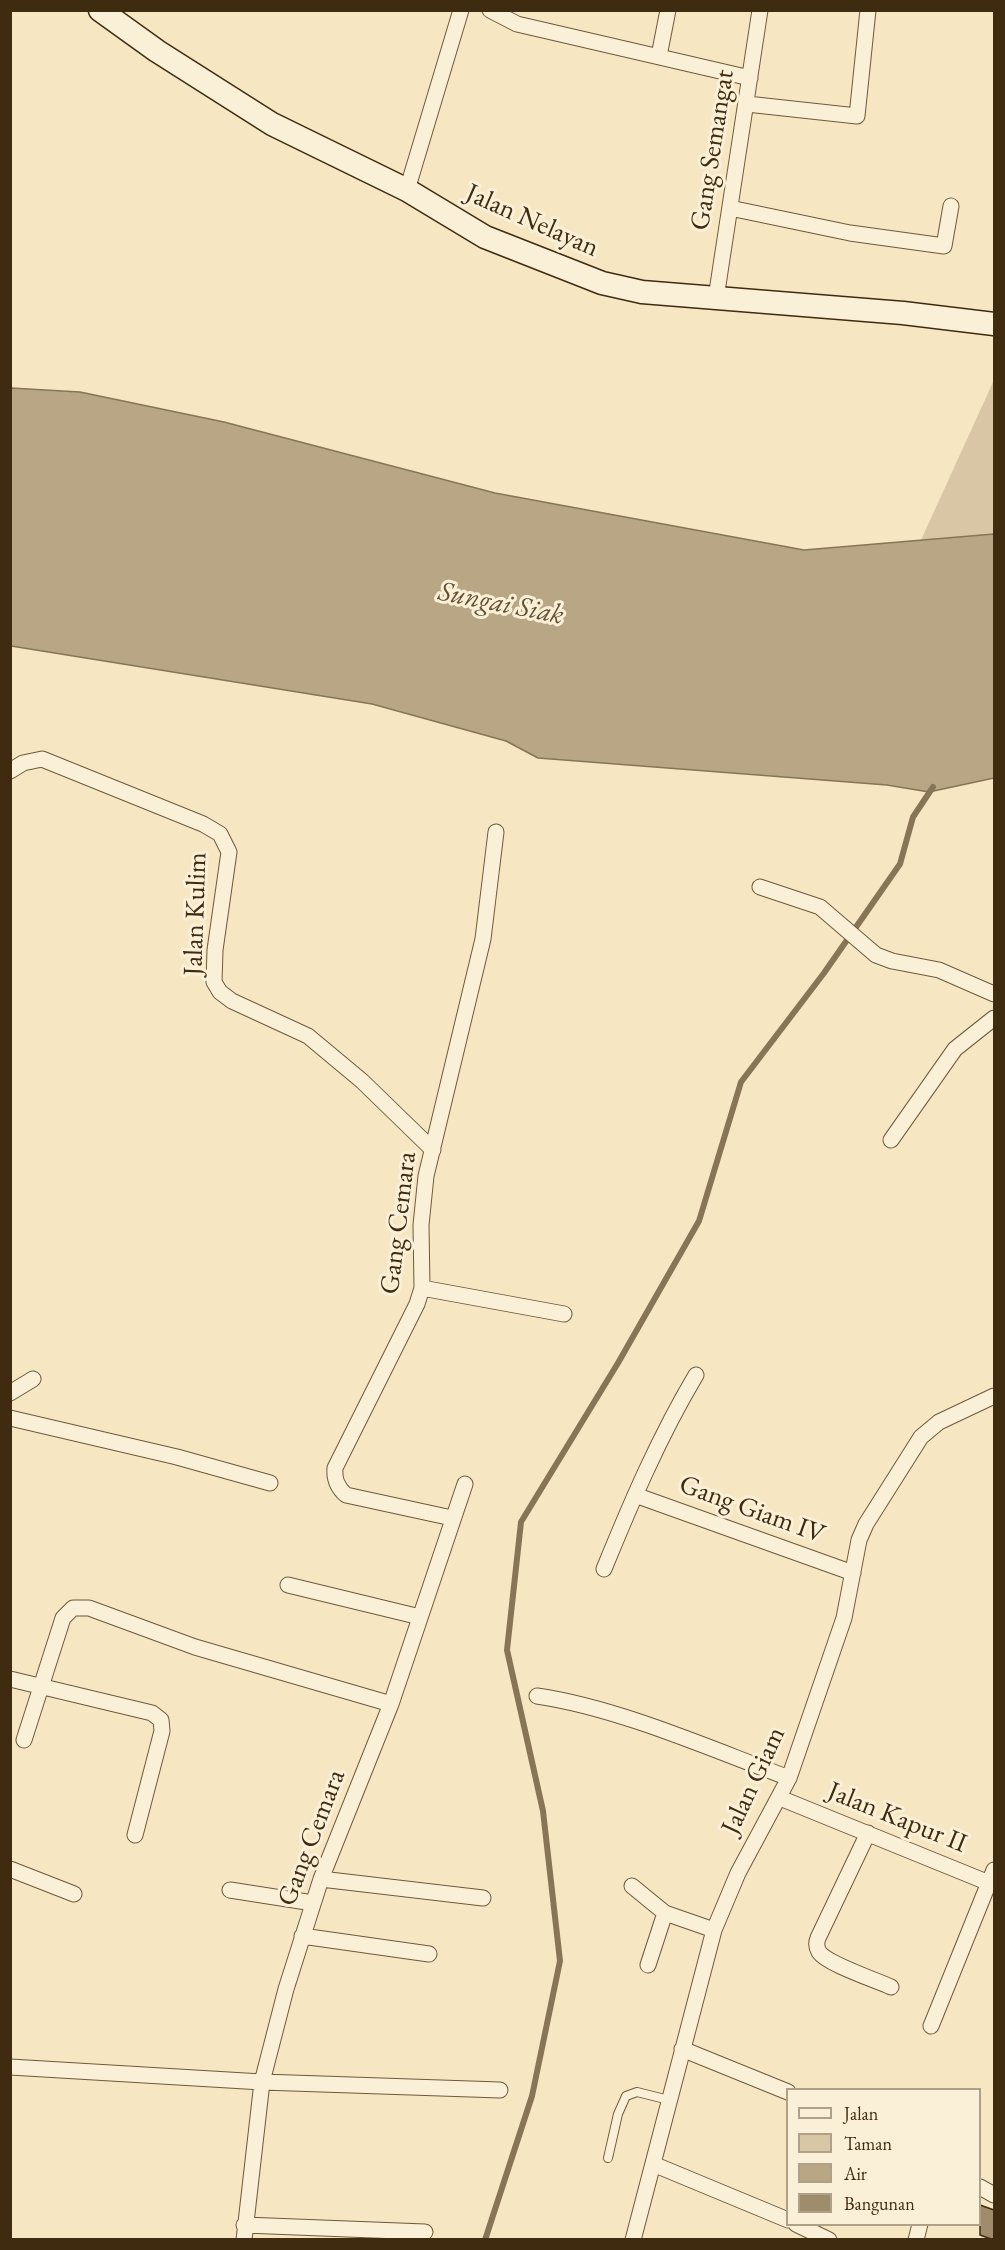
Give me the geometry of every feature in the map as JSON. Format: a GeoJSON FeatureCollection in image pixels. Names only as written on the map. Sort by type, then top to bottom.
{"type":"FeatureCollection","features":[{"type":"Feature","properties":{"kind":"main road","name":"Jalan Nelayan"},"geometry":{"type":"LineString","coordinates":[[100,10],[157,51],[272,124],[407,190],[485,237],[602,283],[642,292],[903,313],[994,324]]}},
{"type":"Feature","properties":{"kind":"street"},"geometry":{"type":"LineString","coordinates":[[407,190],[461,10]]}},
{"type":"Feature","properties":{"kind":"street"},"geometry":{"type":"LineString","coordinates":[[490,10],[517,24],[750,78]]}},
{"type":"Feature","properties":{"kind":"street"},"geometry":{"type":"LineString","coordinates":[[658,56],[668,10]]}},
{"type":"Feature","properties":{"kind":"street","name":"Gang Semangat"},"geometry":{"type":"LineString","coordinates":[[717,298],[760,10]]}},
{"type":"Feature","properties":{"kind":"street"},"geometry":{"type":"LineString","coordinates":[[747,104],[857,116],[868,10]]}},
{"type":"Feature","properties":{"kind":"street"},"geometry":{"type":"LineString","coordinates":[[730,208],[850,233],[944,246],[951,206]]}},
{"type":"Feature","properties":{"kind":"street","name":"Jalan Kulim"},"geometry":{"type":"LineString","coordinates":[[10,771],[23,763],[42,759],[203,824],[220,834],[229,852],[215,950],[214,982],[220,992],[232,1001],[308,1036],[362,1081],[433,1150]]}},
{"type":"Feature","properties":{"kind":"street","name":"Gang Cemara"},"geometry":{"type":"LineString","coordinates":[[452,1518],[346,1494],[341,1490],[334,1476],[335,1468],[417,1304],[422,1288],[423,1200],[483,939],[496,832]]}},
{"type":"Feature","properties":{"kind":"street"},"geometry":{"type":"LineString","coordinates":[[760,887],[820,907],[876,955],[892,962],[939,970],[994,994]]}},
{"type":"Feature","properties":{"kind":"street"},"geometry":{"type":"LineString","coordinates":[[891,1140],[955,1049],[994,1018]]}},
{"type":"Feature","properties":{"kind":"street"},"geometry":{"type":"LineString","coordinates":[[422,1288],[564,1314]]}},
{"type":"Feature","properties":{"kind":"street","name":"Gang Giam IV"},"geometry":{"type":"LineString","coordinates":[[604,1569],[635,1495],[676,1408],[696,1375]]}},
{"type":"Feature","properties":{"kind":"street"},"geometry":{"type":"LineString","coordinates":[[10,1393],[33,1379]]}},
{"type":"Feature","properties":{"kind":"street","name":"Jalan Giam"},"geometry":{"type":"LineString","coordinates":[[633,2240],[714,1930],[738,1873],[789,1778],[844,1618],[859,1540],[866,1524],[921,1437],[939,1422],[994,1396]]}},
{"type":"Feature","properties":{"kind":"street"},"geometry":{"type":"LineString","coordinates":[[10,1418],[177,1457],[270,1483]]}},
{"type":"Feature","properties":{"kind":"street","name":"Gang Cemara"},"geometry":{"type":"LineString","coordinates":[[425,2232],[244,2233],[262,2082],[302,1936],[321,1879],[391,1704],[465,1484]]}},
{"type":"Feature","properties":{"kind":"street","name":"Gang Giam IV"},"geometry":{"type":"LineString","coordinates":[[635,1495],[853,1573]]}},
{"type":"Feature","properties":{"kind":"street"},"geometry":{"type":"LineString","coordinates":[[288,1586],[420,1617]]}},
{"type":"Feature","properties":{"kind":"street"},"geometry":{"type":"LineString","coordinates":[[24,1740],[63,1618],[68,1611],[79,1606],[113,1615],[195,1647],[391,1704]]}},
{"type":"Feature","properties":{"kind":"street"},"geometry":{"type":"LineString","coordinates":[[10,1680],[152,1713],[162,1720],[162,1731],[135,1835]]}},
{"type":"Feature","properties":{"kind":"street"},"geometry":{"type":"LineString","coordinates":[[537,1696],[570,1701],[619,1716],[789,1778]]}},
{"type":"Feature","properties":{"kind":"street","name":"Jalan Kapur II"},"geometry":{"type":"LineString","coordinates":[[780,1798],[993,1880]]}},
{"type":"Feature","properties":{"kind":"street"},"geometry":{"type":"LineString","coordinates":[[868,1833],[818,1938],[817,1948],[823,1956],[836,1963],[891,1987]]}},
{"type":"Feature","properties":{"kind":"street"},"geometry":{"type":"LineString","coordinates":[[10,1869],[74,1894]]}},
{"type":"Feature","properties":{"kind":"street"},"geometry":{"type":"LineString","coordinates":[[321,1879],[483,1898]]}},
{"type":"Feature","properties":{"kind":"street"},"geometry":{"type":"LineString","coordinates":[[931,2026],[993,1880]]}},
{"type":"Feature","properties":{"kind":"street"},"geometry":{"type":"LineString","coordinates":[[632,1886],[665,1913],[714,1930]]}},
{"type":"Feature","properties":{"kind":"street"},"geometry":{"type":"LineString","coordinates":[[230,1890],[313,1903]]}},
{"type":"Feature","properties":{"kind":"street"},"geometry":{"type":"LineString","coordinates":[[648,1965],[665,1913]]}},
{"type":"Feature","properties":{"kind":"street"},"geometry":{"type":"LineString","coordinates":[[302,1936],[429,1954]]}},
{"type":"Feature","properties":{"kind":"street"},"geometry":{"type":"LineString","coordinates":[[682,2049],[786,2091]]}},
{"type":"Feature","properties":{"kind":"street"},"geometry":{"type":"LineString","coordinates":[[10,2067],[262,2082],[500,2091]]}},
{"type":"Feature","properties":{"kind":"street"},"geometry":{"type":"LineString","coordinates":[[652,2164],[786,2219]]}},
{"type":"Feature","properties":{"kind":"street"},"geometry":{"type":"LineString","coordinates":[[800,2226],[829,2240]]}},
{"type":"Feature","properties":{"kind":"lane"},"geometry":{"type":"LineString","coordinates":[[608,2157],[618,2114],[626,2097],[637,2092],[669,2100]]}},
{"type":"Feature","properties":{"kind":"green space"},"geometry":{"type":"Polygon","coordinates":[[[994,380],[994,534],[921,540],[994,380]]]}},
{"type":"Feature","properties":{"kind":"water","name":"Sungai Siak"},"geometry":{"type":"Polygon","coordinates":[[[11,388],[80,392],[224,422],[495,493],[804,550],[994,534],[994,778],[929,792],[887,785],[538,758],[506,741],[372,704],[11,646],[11,388]]]}},
{"type":"Feature","properties":{"kind":"building"},"geometry":{"type":"Polygon","coordinates":[[[981,2205],[994,2210],[994,2240],[980,2235],[981,2205]]]}},
{"type":"Feature","properties":{"kind":"waterway"},"geometry":{"type":"LineString","coordinates":[[485,2240],[532,2096],[560,1961],[543,1811],[507,1650],[521,1522],[618,1363],[699,1221],[741,1082],[824,973],[900,864],[913,817],[933,787]]}}]}
